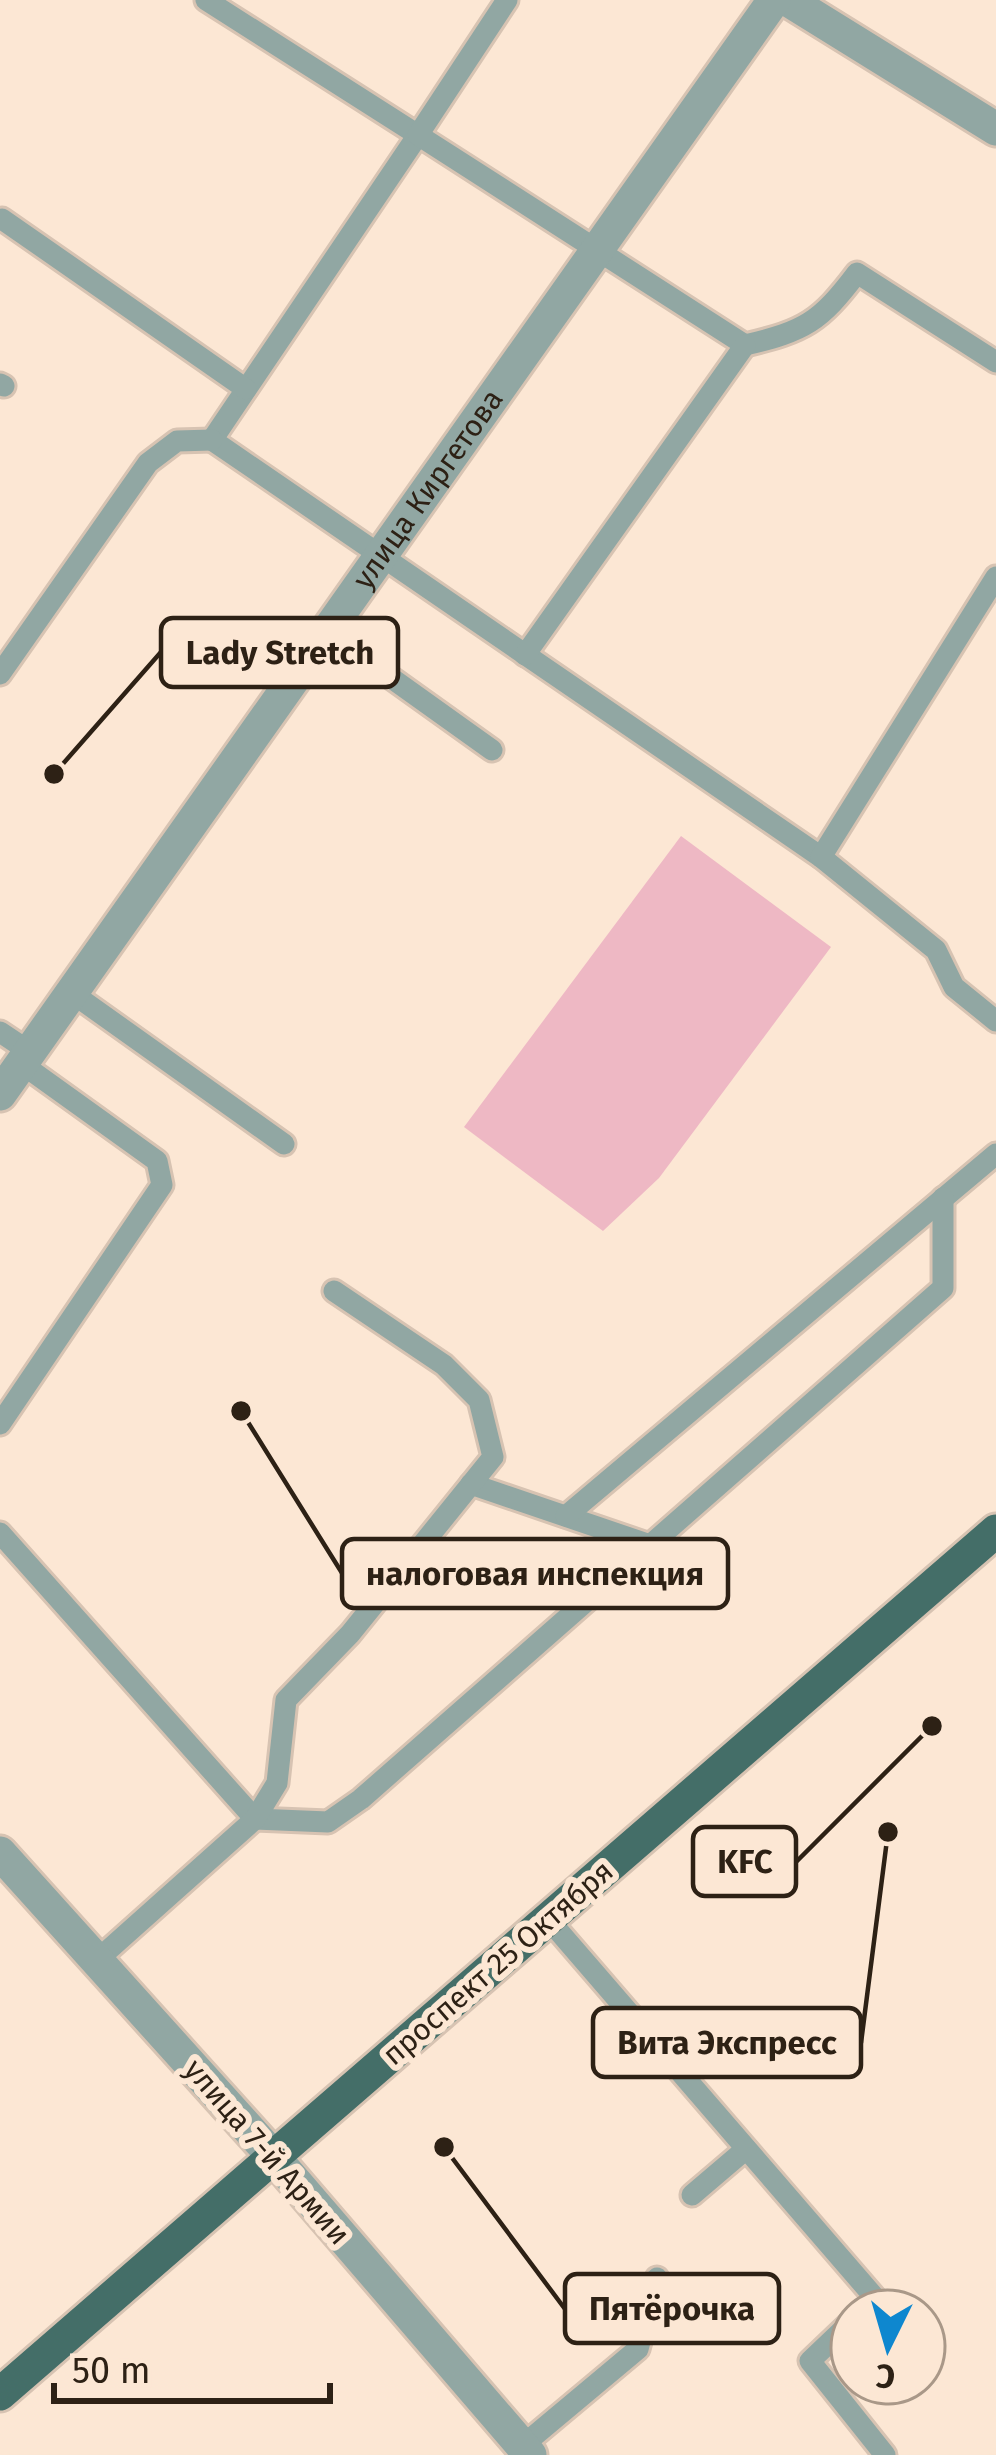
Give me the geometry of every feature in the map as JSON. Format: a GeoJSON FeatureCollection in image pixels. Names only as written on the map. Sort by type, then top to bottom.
{"type":"FeatureCollection","features":[{"type":"Feature","properties":{"kind":"main road","name":"проспект 25 Октября"},"geometry":{"type":"LineString","coordinates":[[0,2394],[996,1531]]}},
{"type":"Feature","properties":{"kind":"street","name":"улица Киргетова"},"geometry":{"type":"LineString","coordinates":[[0,1094],[774,0]]}},
{"type":"Feature","properties":{"kind":"street"},"geometry":{"type":"LineString","coordinates":[[788,0],[996,129]]}},
{"type":"Feature","properties":{"kind":"street","name":"улица 7-й Армии"},"geometry":{"type":"LineString","coordinates":[[0,1853],[273,2156],[526,2450]]}},
{"type":"Feature","properties":{"kind":"lane"},"geometry":{"type":"LineString","coordinates":[[206,0],[745,345]]}},
{"type":"Feature","properties":{"kind":"lane"},"geometry":{"type":"LineString","coordinates":[[212,440],[506,0]]}},
{"type":"Feature","properties":{"kind":"lane"},"geometry":{"type":"LineString","coordinates":[[2,219],[246,389]]}},
{"type":"Feature","properties":{"kind":"lane"},"geometry":{"type":"LineString","coordinates":[[526,656],[745,345],[789,334],[823,318],[857,273],[996,362]]}},
{"type":"Feature","properties":{"kind":"lane"},"geometry":{"type":"LineString","coordinates":[[0,674],[148,463],[177,441],[212,440],[821,857],[936,950],[954,987],[996,1021]]}},
{"type":"Feature","properties":{"kind":"lane"},"geometry":{"type":"LineString","coordinates":[[821,857],[996,577]]}},
{"type":"Feature","properties":{"kind":"lane"},"geometry":{"type":"LineString","coordinates":[[327,632],[492,750]]}},
{"type":"Feature","properties":{"kind":"lane"},"geometry":{"type":"LineString","coordinates":[[72,993],[284,1144]]}},
{"type":"Feature","properties":{"kind":"lane"},"geometry":{"type":"LineString","coordinates":[[0,1032],[157,1161],[163,1172],[162,1185],[0,1424]]}},
{"type":"Feature","properties":{"kind":"lane"},"geometry":{"type":"LineString","coordinates":[[566,1516],[996,1154]]}},
{"type":"Feature","properties":{"kind":"lane"},"geometry":{"type":"LineString","coordinates":[[0,1534],[255,1819],[328,1822],[361,1799],[943,1288],[943,1198]]}},
{"type":"Feature","properties":{"kind":"lane"},"geometry":{"type":"LineString","coordinates":[[96,1961],[255,1819],[277,1783],[286,1700],[350,1634],[493,1457],[479,1400],[444,1365],[334,1291]]}},
{"type":"Feature","properties":{"kind":"lane"},"geometry":{"type":"LineString","coordinates":[[471,1484],[650,1545]]}},
{"type":"Feature","properties":{"kind":"lane"},"geometry":{"type":"LineString","coordinates":[[549,1920],[866,2287]]}},
{"type":"Feature","properties":{"kind":"lane"},"geometry":{"type":"LineString","coordinates":[[692,2195],[746,2149]]}},
{"type":"Feature","properties":{"kind":"lane"},"geometry":{"type":"LineString","coordinates":[[526,2450],[638,2349],[657,2278]]}},
{"type":"Feature","properties":{"kind":"lane"},"geometry":{"type":"LineString","coordinates":[[828,2344],[810,2361],[828,2384]]}},
{"type":"Feature","properties":{"kind":"lane"},"geometry":{"type":"LineString","coordinates":[[847,2407],[885,2455]]}},
{"type":"Feature","properties":{"kind":"shaded area"},"geometry":{"type":"Polygon","coordinates":[[[681,836],[831,947],[659,1178],[603,1231],[464,1127],[681,836]]]}},
{"type":"Feature","properties":{"kind":"place","name":"Lady Stretch"},"geometry":{"type":"Point","coordinates":[54,774]}},
{"type":"Feature","properties":{"kind":"place","name":"налоговая инспекция"},"geometry":{"type":"Point","coordinates":[241,1411]}},
{"type":"Feature","properties":{"kind":"place","name":"KFC"},"geometry":{"type":"Point","coordinates":[932,1726]}},
{"type":"Feature","properties":{"kind":"place","name":"Вита Экспресс"},"geometry":{"type":"Point","coordinates":[888,1832]}},
{"type":"Feature","properties":{"kind":"place","name":"Пятёрочка"},"geometry":{"type":"Point","coordinates":[444,2147]}}]}
